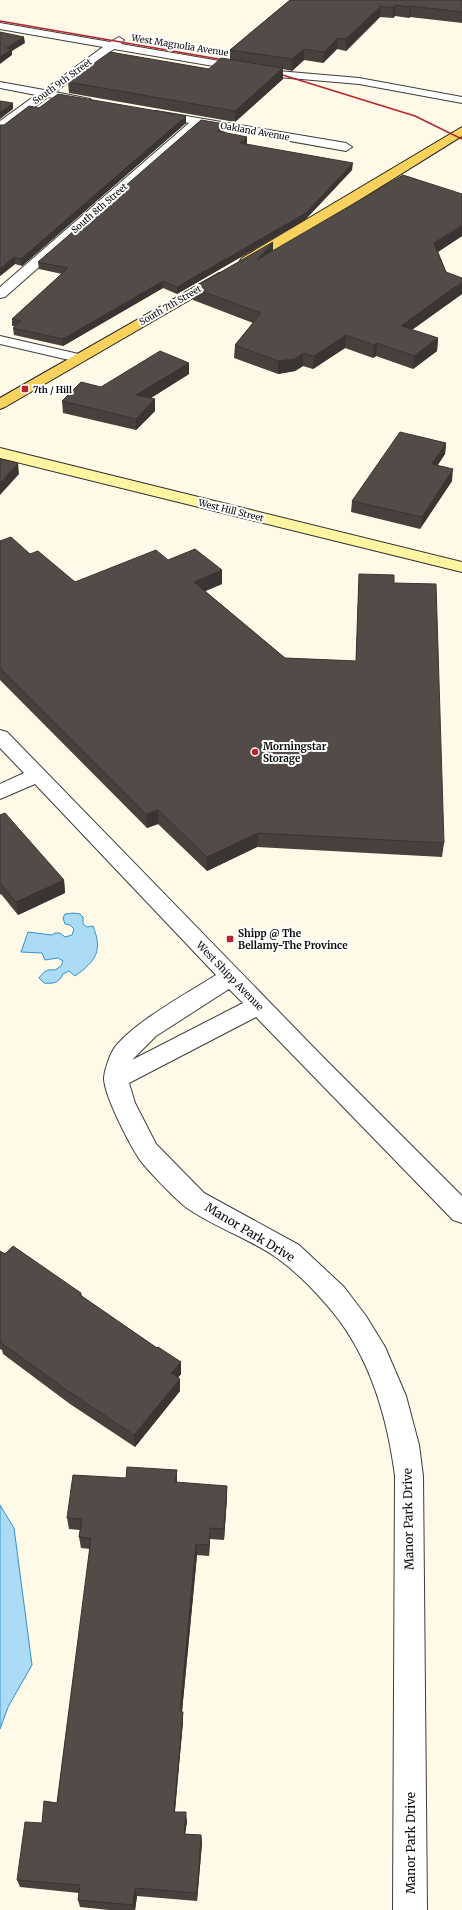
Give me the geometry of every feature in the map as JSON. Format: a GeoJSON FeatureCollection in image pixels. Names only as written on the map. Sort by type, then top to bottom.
{"type":"FeatureCollection","features":[{"type":"Feature","properties":{"kind":"main road","name":"South 7th Street"},"geometry":{"type":"LineString","coordinates":[[0,404],[298,232],[462,131]]}},
{"type":"Feature","properties":{"kind":"street","name":"West Magnolia Avenue"},"geometry":{"type":"LineString","coordinates":[[0,26],[278,74],[359,81]]}},
{"type":"Feature","properties":{"kind":"street","name":"West Magnolia Avenue"},"geometry":{"type":"LineString","coordinates":[[111,33],[128,37]]}},
{"type":"Feature","properties":{"kind":"street","name":"South 9th Street"},"geometry":{"type":"LineString","coordinates":[[0,127],[113,45],[128,37]]}},
{"type":"Feature","properties":{"kind":"street","name":"West Magnolia Avenue"},"geometry":{"type":"LineString","coordinates":[[300,65],[359,81],[462,100]]}},
{"type":"Feature","properties":{"kind":"street"},"geometry":{"type":"LineString","coordinates":[[0,85],[99,103]]}},
{"type":"Feature","properties":{"kind":"street","name":"Oakland Avenue"},"geometry":{"type":"LineString","coordinates":[[144,112],[346,147]]}},
{"type":"Feature","properties":{"kind":"street","name":"South 8th Street"},"geometry":{"type":"LineString","coordinates":[[0,294],[198,121]]}},
{"type":"Feature","properties":{"kind":"street"},"geometry":{"type":"LineString","coordinates":[[0,340],[78,358]]}},
{"type":"Feature","properties":{"kind":"street","name":"West Hill Street"},"geometry":{"type":"LineString","coordinates":[[0,453],[462,567]]}},
{"type":"Feature","properties":{"kind":"street","name":"West Shipp Avenue"},"geometry":{"type":"LineString","coordinates":[[0,736],[258,1006],[462,1212]]}},
{"type":"Feature","properties":{"kind":"street"},"geometry":{"type":"LineString","coordinates":[[0,792],[38,775]]}},
{"type":"Feature","properties":{"kind":"street"},"geometry":{"type":"LineString","coordinates":[[116,1079],[122,1055],[148,1030],[231,977]]}},
{"type":"Feature","properties":{"kind":"street"},"geometry":{"type":"LineString","coordinates":[[116,1079],[258,1006]]}},
{"type":"Feature","properties":{"kind":"street","name":"Manor Park Drive"},"geometry":{"type":"LineString","coordinates":[[116,1079],[123,1103],[147,1151],[195,1200],[290,1253],[335,1295],[357,1324],[375,1356],[392,1396],[405,1445],[409,1476],[410,1910]]}},
{"type":"Feature","properties":{"kind":"water"},"geometry":{"type":"Polygon","coordinates":[[[65,914],[80,914],[83,917],[83,924],[87,927],[93,926],[97,942],[96,955],[82,971],[75,976],[69,971],[63,974],[60,979],[55,982],[44,983],[39,978],[44,972],[48,970],[55,970],[61,966],[63,961],[58,958],[45,960],[42,953],[21,952],[28,932],[52,935],[55,933],[60,933],[65,937],[72,935],[74,929],[70,925],[65,924],[63,918],[65,914]]]}},
{"type":"Feature","properties":{"kind":"water"},"geometry":{"type":"Polygon","coordinates":[[[0,1505],[14,1528],[32,1665],[8,1707],[0,1729],[0,1505]]]}},
{"type":"Feature","properties":{"kind":"building"},"geometry":{"type":"Polygon","coordinates":[[[290,0],[462,0],[462,12],[411,6],[395,5],[393,8],[381,6],[346,39],[338,38],[324,52],[304,49],[292,59],[230,50],[290,0]]]}},
{"type":"Feature","properties":{"kind":"building"},"geometry":{"type":"Polygon","coordinates":[[[0,32],[24,37],[6,48],[12,49],[0,57],[0,32]]]}},
{"type":"Feature","properties":{"kind":"building"},"geometry":{"type":"Polygon","coordinates":[[[110,52],[209,69],[221,58],[283,68],[235,111],[68,82],[110,52]]]}},
{"type":"Feature","properties":{"kind":"building"},"geometry":{"type":"Polygon","coordinates":[[[58,94],[186,116],[21,259],[14,257],[0,269],[0,125],[4,125],[29,106],[39,108],[58,94]]]}},
{"type":"Feature","properties":{"kind":"building"},"geometry":{"type":"Polygon","coordinates":[[[0,101],[13,103],[0,112],[0,101]]]}},
{"type":"Feature","properties":{"kind":"building"},"geometry":{"type":"Polygon","coordinates":[[[201,120],[225,124],[217,131],[247,137],[240,143],[353,163],[306,213],[177,287],[163,281],[63,339],[13,328],[21,321],[12,319],[68,268],[38,262],[201,120]]]}},
{"type":"Feature","properties":{"kind":"building"},"geometry":{"type":"Polygon","coordinates":[[[403,175],[462,194],[462,225],[434,243],[446,272],[462,278],[462,282],[401,326],[438,338],[414,356],[377,343],[374,345],[346,335],[314,356],[303,353],[295,359],[278,361],[235,345],[261,313],[193,288],[273,242],[257,260],[403,175]]]}},
{"type":"Feature","properties":{"kind":"building"},"geometry":{"type":"Polygon","coordinates":[[[160,351],[189,363],[136,395],[155,399],[136,419],[62,401],[81,382],[101,387],[160,351]]]}},
{"type":"Feature","properties":{"kind":"building"},"geometry":{"type":"Polygon","coordinates":[[[400,432],[446,443],[432,464],[453,469],[422,517],[352,501],[400,432]]]}},
{"type":"Feature","properties":{"kind":"building"},"geometry":{"type":"Polygon","coordinates":[[[0,459],[18,463],[0,483],[0,459]]]}},
{"type":"Feature","properties":{"kind":"building","name":"Morningstar Storage"},"geometry":{"type":"Polygon","coordinates":[[[11,537],[30,554],[38,551],[75,582],[156,550],[168,560],[195,549],[222,570],[194,582],[285,658],[356,661],[359,574],[394,575],[394,583],[436,584],[444,843],[258,833],[207,857],[158,810],[146,814],[0,668],[0,541],[11,537]]]}},
{"type":"Feature","properties":{"kind":"building"},"geometry":{"type":"Polygon","coordinates":[[[5,813],[64,880],[16,902],[0,883],[0,815],[5,813]]]}},
{"type":"Feature","properties":{"kind":"building"},"geometry":{"type":"Polygon","coordinates":[[[13,1246],[81,1293],[80,1295],[157,1348],[158,1347],[181,1362],[171,1373],[180,1379],[134,1435],[68,1391],[0,1342],[2,1340],[0,1338],[0,1251],[5,1254],[13,1246]]]}},
{"type":"Feature","properties":{"kind":"building"},"geometry":{"type":"Polygon","coordinates":[[[127,1467],[177,1470],[175,1482],[227,1486],[224,1529],[210,1528],[209,1545],[196,1544],[180,1711],[183,1712],[174,1812],[186,1812],[184,1834],[201,1835],[197,1893],[135,1888],[133,1905],[78,1900],[80,1885],[17,1880],[25,1822],[42,1823],[44,1801],[57,1803],[91,1538],[79,1537],[82,1519],[67,1518],[73,1475],[126,1478],[127,1467]]]}},
{"type":"Feature","properties":{"kind":"railway"},"geometry":{"type":"LineString","coordinates":[[0,21],[230,61]]}},
{"type":"Feature","properties":{"kind":"railway"},"geometry":{"type":"LineString","coordinates":[[273,72],[415,116],[462,139]]}},
{"type":"Feature","properties":{"kind":"place","name":"7th / Hill"},"geometry":{"type":"Point","coordinates":[25,389]}},
{"type":"Feature","properties":{"kind":"place","name":"Morningstar Storage"},"geometry":{"type":"Point","coordinates":[255,752]}},
{"type":"Feature","properties":{"kind":"place","name":"Shipp @ The Bellamy-The Province"},"geometry":{"type":"Point","coordinates":[230,939]}}]}
